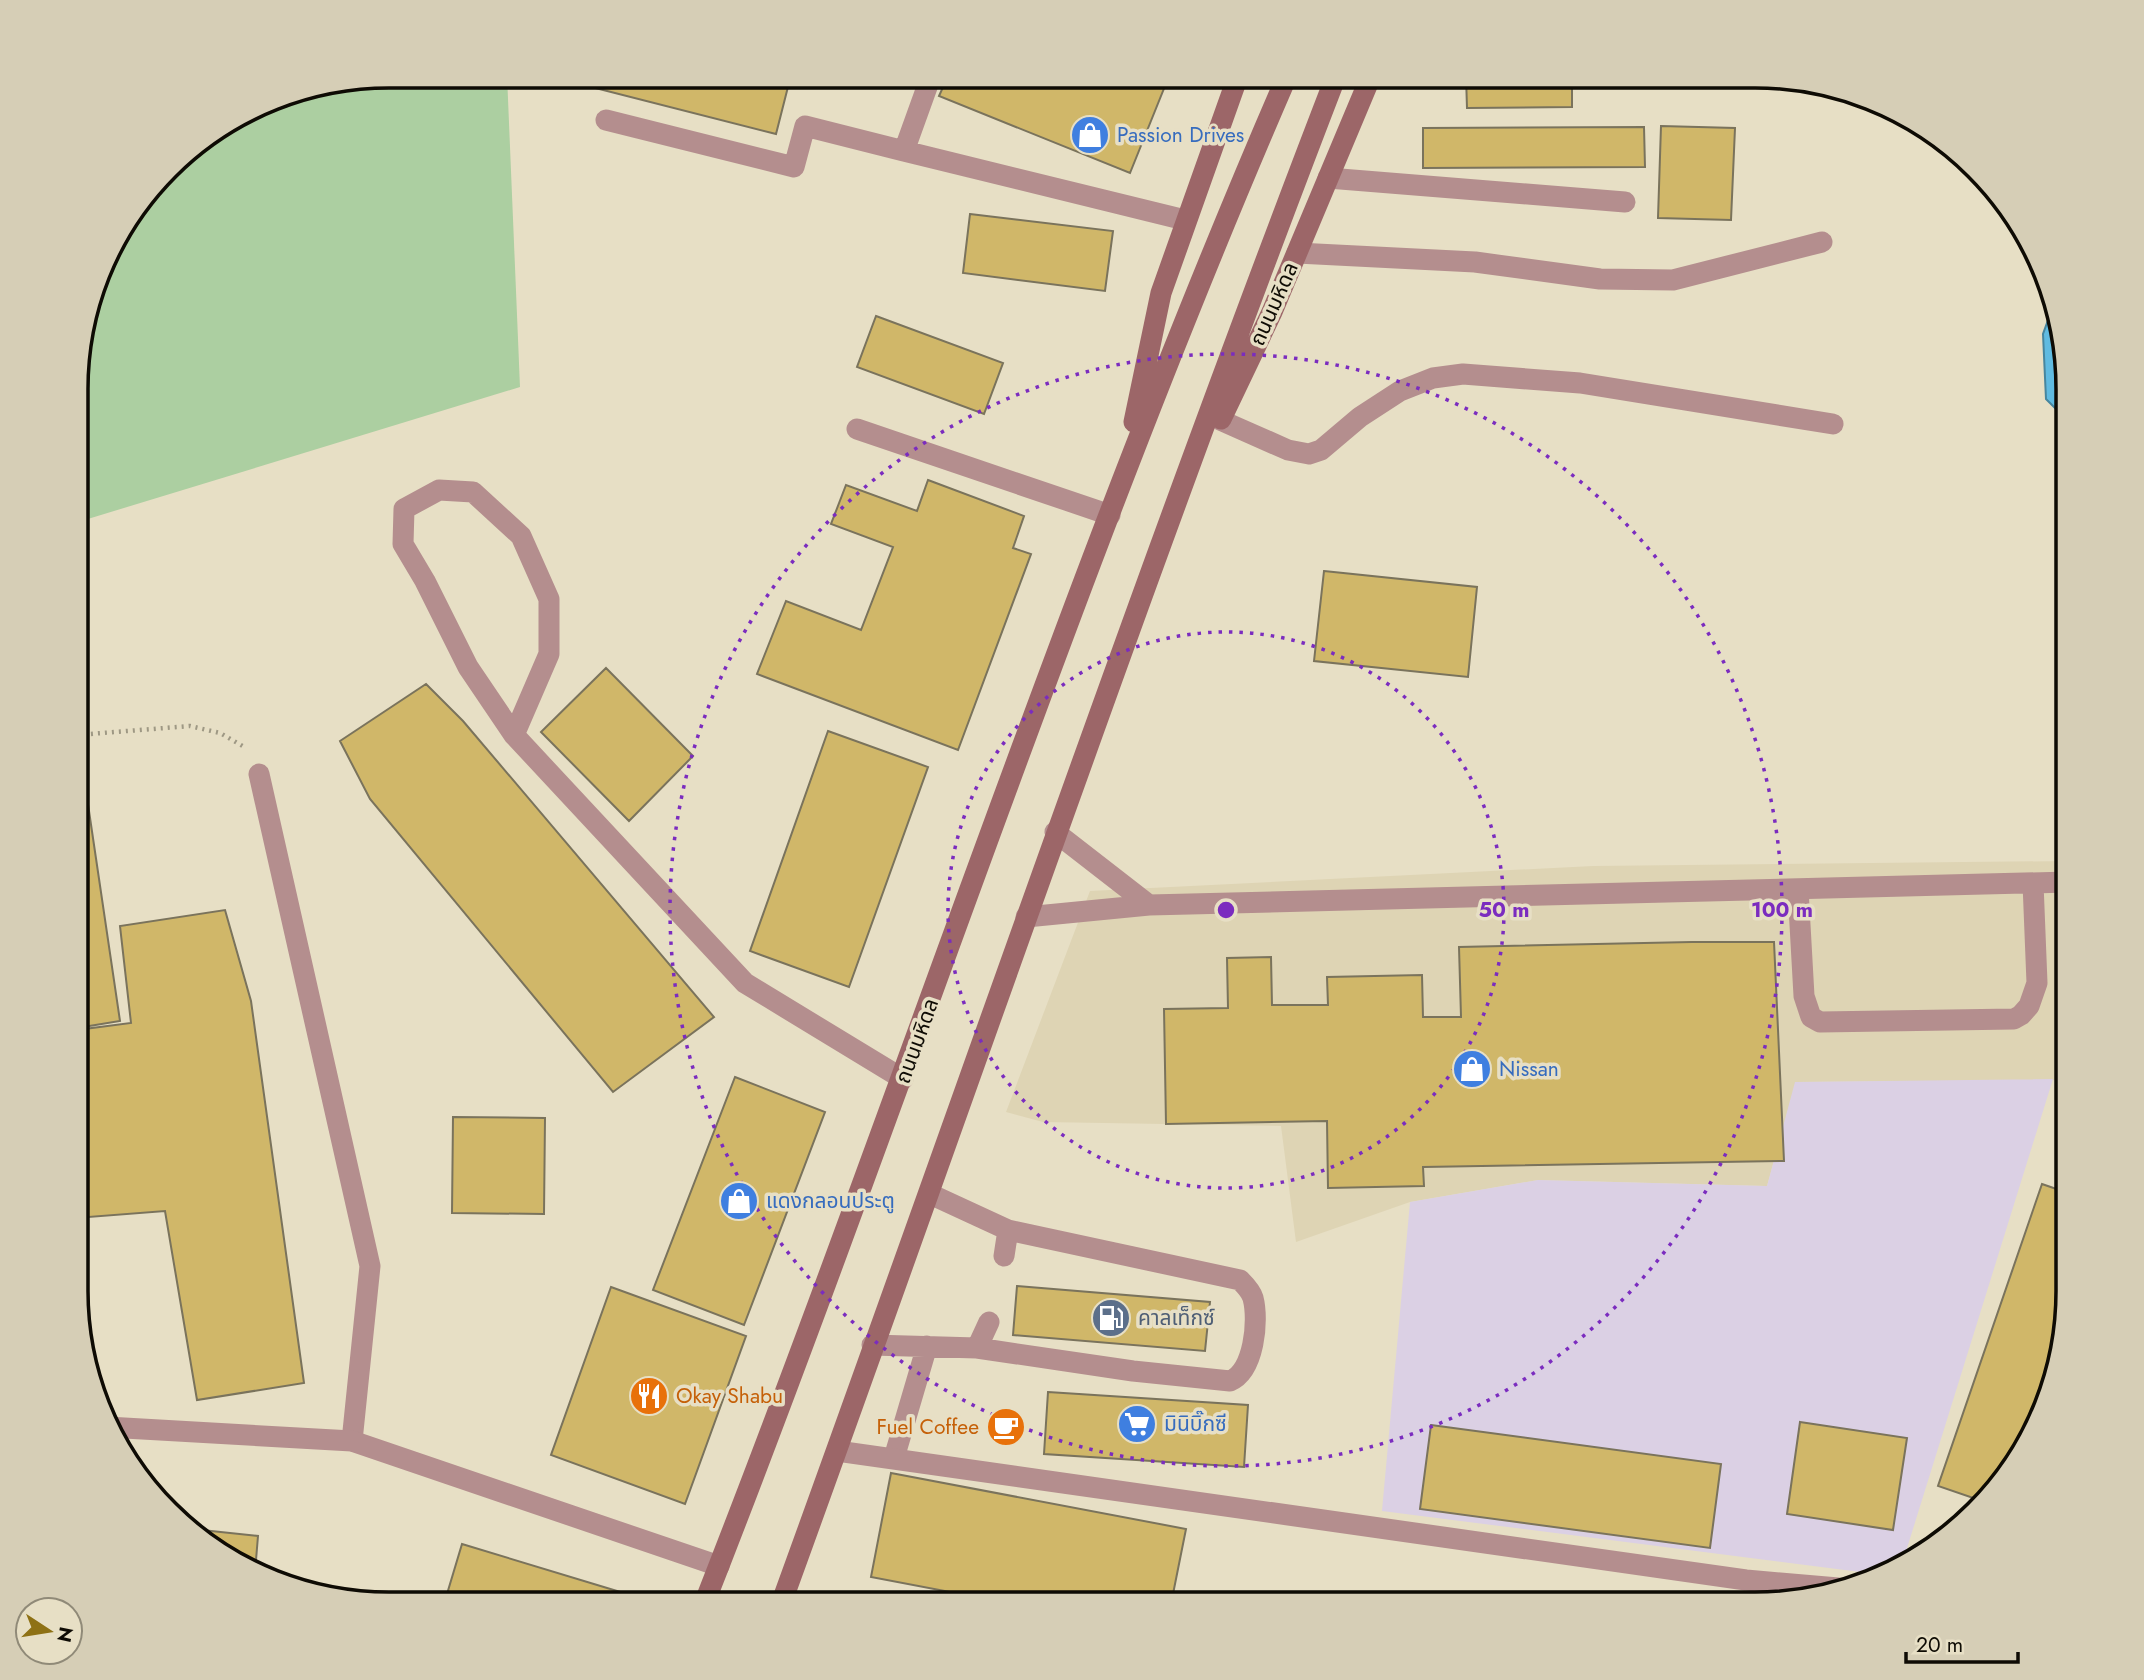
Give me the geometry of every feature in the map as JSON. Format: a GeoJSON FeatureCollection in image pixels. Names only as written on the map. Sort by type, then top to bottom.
{"type":"FeatureCollection","features":[{"type":"Feature","properties":{"kind":"main road","name":"ถนนมหิดล"},"geometry":{"type":"LineString","coordinates":[[1124,476],[1161,293],[1234,88]]}},
{"type":"Feature","properties":{"kind":"main road","name":"ถนนมหิดล"},"geometry":{"type":"LineString","coordinates":[[709,1592],[903,1079],[1124,476],[1282,88]]}},
{"type":"Feature","properties":{"kind":"main road","name":"ถนนมหิดล"},"geometry":{"type":"LineString","coordinates":[[785,1592],[872,1345],[930,1194],[1055,832],[1332,88]]}},
{"type":"Feature","properties":{"kind":"main road","name":"ถนนมหิดล"},"geometry":{"type":"LineString","coordinates":[[1168,528],[1297,253],[1366,88]]}},
{"type":"Feature","properties":{"kind":"street"},"geometry":{"type":"LineString","coordinates":[[904,150],[926,88]]}},
{"type":"Feature","properties":{"kind":"street"},"geometry":{"type":"LineString","coordinates":[[606,120],[794,167],[805,126],[1185,220]]}},
{"type":"Feature","properties":{"kind":"street"},"geometry":{"type":"LineString","coordinates":[[1328,178],[1625,202]]}},
{"type":"Feature","properties":{"kind":"street"},"geometry":{"type":"LineString","coordinates":[[1297,253],[1475,262],[1600,279],[1673,280],[1822,242]]}},
{"type":"Feature","properties":{"kind":"street"},"geometry":{"type":"LineString","coordinates":[[1220,420],[1288,450],[1309,454],[1321,450],[1360,417],[1400,391],[1433,378],[1463,374],[1580,383],[1833,424]]}},
{"type":"Feature","properties":{"kind":"street"},"geometry":{"type":"LineString","coordinates":[[857,429],[1110,515]]}},
{"type":"Feature","properties":{"kind":"street"},"geometry":{"type":"LineString","coordinates":[[514,735],[549,654],[549,599],[521,536],[473,492],[439,490],[404,509],[402,544],[425,581],[468,667],[514,735],[745,982],[903,1079]]}},
{"type":"Feature","properties":{"kind":"street"},"geometry":{"type":"LineString","coordinates":[[259,774],[370,1266],[352,1441]]}},
{"type":"Feature","properties":{"kind":"street"},"geometry":{"type":"LineString","coordinates":[[1055,832],[1149,905]]}},
{"type":"Feature","properties":{"kind":"street"},"geometry":{"type":"LineString","coordinates":[[1026,917],[1149,905],[2056,882]]}},
{"type":"Feature","properties":{"kind":"street"},"geometry":{"type":"LineString","coordinates":[[1798,889],[1804,996],[1811,1017],[1819,1022],[2014,1019],[2029,1006],[2037,983],[2033,883]]}},
{"type":"Feature","properties":{"kind":"street"},"geometry":{"type":"LineString","coordinates":[[872,1345],[977,1348],[1133,1371],[1230,1381],[1239,1378],[1248,1362],[1254,1322],[1253,1298],[1240,1280],[1008,1230],[930,1194]]}},
{"type":"Feature","properties":{"kind":"street"},"geometry":{"type":"LineString","coordinates":[[1003,1256],[1008,1230]]}},
{"type":"Feature","properties":{"kind":"street"},"geometry":{"type":"LineString","coordinates":[[977,1348],[989,1322]]}},
{"type":"Feature","properties":{"kind":"street"},"geometry":{"type":"LineString","coordinates":[[894,1458],[927,1346]]}},
{"type":"Feature","properties":{"kind":"street"},"geometry":{"type":"LineString","coordinates":[[120,1428],[352,1441],[719,1566]]}},
{"type":"Feature","properties":{"kind":"street"},"geometry":{"type":"LineString","coordinates":[[837,1451],[1678,1571],[1818,1586]]}},
{"type":"Feature","properties":{"kind":"path"},"geometry":{"type":"LineString","coordinates":[[88,734],[190,726],[210,730],[247,748],[259,774]]}},
{"type":"Feature","properties":{"kind":"shaded area"},"geometry":{"type":"Polygon","coordinates":[[[2056,861],[2056,1080],[1796,1082],[1767,1186],[1538,1180],[1410,1202],[1296,1242],[1281,1126],[1043,1122],[1006,1112],[1090,891],[1593,866],[2056,861]]]}},
{"type":"Feature","properties":{"kind":"shaded area"},"geometry":{"type":"Polygon","coordinates":[[[2053,1079],[1906,1552],[1864,1572],[1382,1511],[1410,1202],[1538,1180],[1767,1186],[1795,1082],[2053,1079]]]}},
{"type":"Feature","properties":{"kind":"green space"},"geometry":{"type":"Polygon","coordinates":[[[369,88],[508,88],[520,387],[88,519],[88,369],[93,330],[110,273],[138,221],[162,190],[190,162],[238,128],[292,103],[330,93],[369,88]]]}},
{"type":"Feature","properties":{"kind":"water"},"geometry":{"type":"Polygon","coordinates":[[[2048,320],[2056,369],[2056,409],[2046,399],[2043,334],[2048,320]]]}},
{"type":"Feature","properties":{"kind":"building"},"geometry":{"type":"Polygon","coordinates":[[[595,88],[788,88],[776,134],[595,88]]]}},
{"type":"Feature","properties":{"kind":"building","name":"Passion Drives"},"geometry":{"type":"Polygon","coordinates":[[[943,88],[1164,88],[1130,173],[939,96],[943,88]]]}},
{"type":"Feature","properties":{"kind":"building"},"geometry":{"type":"Polygon","coordinates":[[[1466,88],[1572,88],[1572,107],[1467,108],[1466,88]]]}},
{"type":"Feature","properties":{"kind":"building"},"geometry":{"type":"Polygon","coordinates":[[[1661,126],[1735,128],[1731,220],[1658,218],[1661,126]]]}},
{"type":"Feature","properties":{"kind":"building"},"geometry":{"type":"Polygon","coordinates":[[[1644,127],[1645,167],[1423,168],[1423,128],[1644,127]]]}},
{"type":"Feature","properties":{"kind":"building"},"geometry":{"type":"Polygon","coordinates":[[[970,214],[1113,231],[1105,291],[963,273],[970,214]]]}},
{"type":"Feature","properties":{"kind":"building"},"geometry":{"type":"Polygon","coordinates":[[[876,316],[1003,363],[984,414],[857,367],[876,316]]]}},
{"type":"Feature","properties":{"kind":"building"},"geometry":{"type":"Polygon","coordinates":[[[928,480],[1024,516],[1013,548],[1031,554],[958,750],[757,674],[786,601],[861,630],[893,547],[831,524],[846,485],[917,511],[928,480]]]}},
{"type":"Feature","properties":{"kind":"building"},"geometry":{"type":"Polygon","coordinates":[[[1324,571],[1477,587],[1468,677],[1314,661],[1324,571]]]}},
{"type":"Feature","properties":{"kind":"building"},"geometry":{"type":"Polygon","coordinates":[[[606,668],[693,756],[629,821],[541,732],[606,668]]]}},
{"type":"Feature","properties":{"kind":"building"},"geometry":{"type":"Polygon","coordinates":[[[426,684],[463,721],[714,1017],[613,1092],[370,799],[340,741],[426,684]]]}},
{"type":"Feature","properties":{"kind":"building"},"geometry":{"type":"Polygon","coordinates":[[[828,731],[928,767],[849,987],[750,951],[828,731]]]}},
{"type":"Feature","properties":{"kind":"building"},"geometry":{"type":"Polygon","coordinates":[[[88,804],[120,1021],[88,1026],[88,804]]]}},
{"type":"Feature","properties":{"kind":"building"},"geometry":{"type":"Polygon","coordinates":[[[225,910],[251,1001],[304,1383],[197,1400],[165,1211],[88,1217],[88,1029],[131,1023],[120,926],[225,910]]]}},
{"type":"Feature","properties":{"kind":"building","name":"Nissan"},"geometry":{"type":"Polygon","coordinates":[[[1774,942],[1784,1161],[1423,1167],[1424,1186],[1328,1188],[1327,1121],[1166,1124],[1164,1009],[1228,1008],[1227,958],[1271,957],[1272,1005],[1328,1005],[1327,977],[1422,975],[1423,1017],[1461,1017],[1459,947],[1774,942]]]}},
{"type":"Feature","properties":{"kind":"building","name":"แดงกลอนประตู"},"geometry":{"type":"Polygon","coordinates":[[[735,1077],[825,1112],[744,1325],[653,1290],[735,1077]]]}},
{"type":"Feature","properties":{"kind":"building"},"geometry":{"type":"Polygon","coordinates":[[[453,1117],[545,1118],[544,1214],[452,1213],[453,1117]]]}},
{"type":"Feature","properties":{"kind":"building"},"geometry":{"type":"Polygon","coordinates":[[[2042,1184],[2056,1189],[2054,1331],[2034,1407],[2006,1459],[1974,1498],[1938,1486],[2042,1184]]]}},
{"type":"Feature","properties":{"kind":"building","name":"คาลเท็กซ์"},"geometry":{"type":"Polygon","coordinates":[[[1017,1286],[1210,1302],[1205,1351],[1013,1335],[1017,1286]]]}},
{"type":"Feature","properties":{"kind":"building","name":"Okay Shabu"},"geometry":{"type":"Polygon","coordinates":[[[611,1287],[746,1336],[685,1504],[551,1455],[611,1287]]]}},
{"type":"Feature","properties":{"kind":"building"},"geometry":{"type":"Polygon","coordinates":[[[1048,1392],[1248,1405],[1244,1467],[1044,1454],[1048,1392]]]}},
{"type":"Feature","properties":{"kind":"building"},"geometry":{"type":"Polygon","coordinates":[[[1800,1422],[1907,1438],[1893,1530],[1787,1514],[1800,1422]]]}},
{"type":"Feature","properties":{"kind":"building"},"geometry":{"type":"Polygon","coordinates":[[[1431,1425],[1721,1464],[1710,1548],[1420,1509],[1431,1425]]]}},
{"type":"Feature","properties":{"kind":"building"},"geometry":{"type":"Polygon","coordinates":[[[891,1473],[1186,1529],[1173,1592],[950,1592],[871,1577],[891,1473]]]}},
{"type":"Feature","properties":{"kind":"building"},"geometry":{"type":"Polygon","coordinates":[[[206,1530],[258,1536],[256,1561],[206,1530]]]}},
{"type":"Feature","properties":{"kind":"building"},"geometry":{"type":"Polygon","coordinates":[[[462,1544],[620,1592],[448,1592],[462,1544]]]}},
{"type":"Feature","properties":{"kind":"place","name":"Passion Drives"},"geometry":{"type":"Point","coordinates":[1090,135]}},
{"type":"Feature","properties":{"kind":"place","name":"Nissan"},"geometry":{"type":"Point","coordinates":[1472,1069]}},
{"type":"Feature","properties":{"kind":"place","name":"แดงกลอนประตู"},"geometry":{"type":"Point","coordinates":[739,1201]}},
{"type":"Feature","properties":{"kind":"place","name":"คาลเท็กซ์"},"geometry":{"type":"Point","coordinates":[1111,1318]}},
{"type":"Feature","properties":{"kind":"place","name":"Okay Shabu"},"geometry":{"type":"Point","coordinates":[649,1396]}},
{"type":"Feature","properties":{"kind":"place","name":"มินิบิ๊กซี"},"geometry":{"type":"Point","coordinates":[1137,1424]}},
{"type":"Feature","properties":{"kind":"place","name":"Fuel Coffee"},"geometry":{"type":"Point","coordinates":[1006,1427]}}]}
